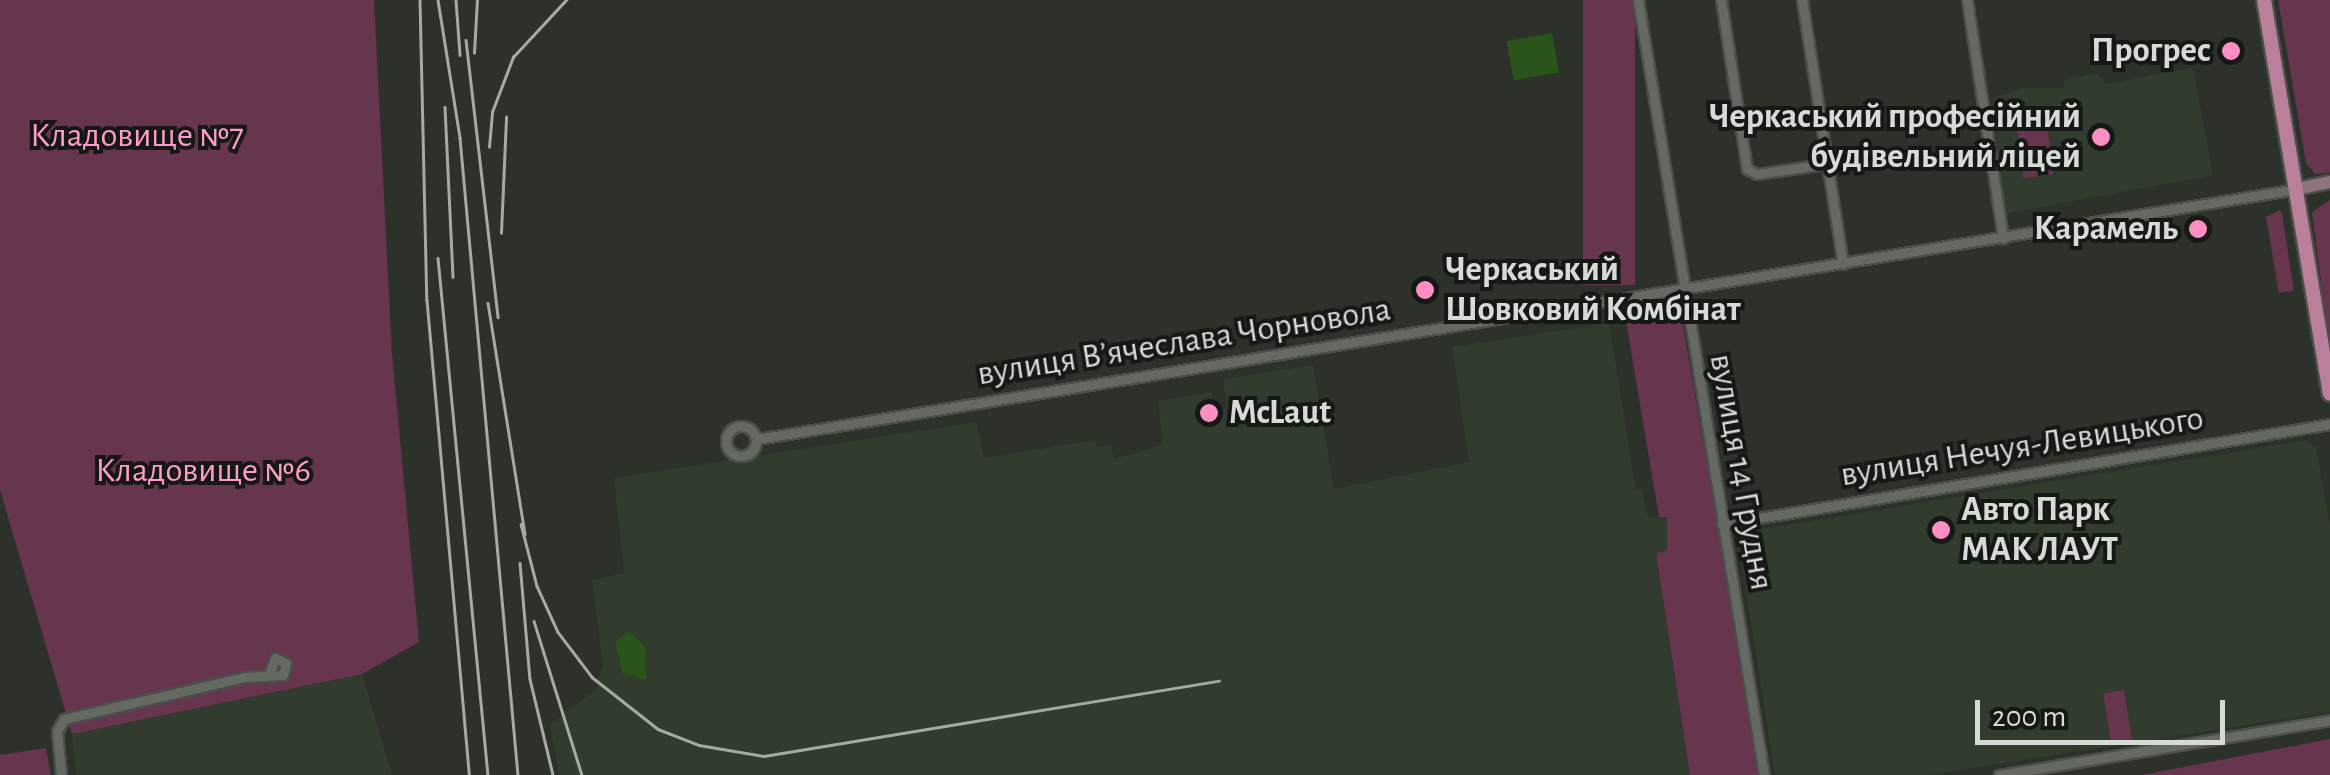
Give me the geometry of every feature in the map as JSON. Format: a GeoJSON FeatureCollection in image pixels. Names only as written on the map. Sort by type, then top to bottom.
{"type":"FeatureCollection","features":[{"type":"Feature","properties":{"kind":"main road"},"geometry":{"type":"LineString","coordinates":[[2264,0],[2330,394]]}},
{"type":"Feature","properties":{"kind":"main road","name":"вулиця Вʼячеслава Чорновола"},"geometry":{"type":"LineString","coordinates":[[2297,189],[2330,182]]}},
{"type":"Feature","properties":{"kind":"street","name":"вулиця 14 Грудня"},"geometry":{"type":"LineString","coordinates":[[1638,0],[1682,290],[1764,775]]}},
{"type":"Feature","properties":{"kind":"street"},"geometry":{"type":"LineString","coordinates":[[1721,0],[1748,169],[1756,174],[1825,164]]}},
{"type":"Feature","properties":{"kind":"street"},"geometry":{"type":"LineString","coordinates":[[1802,0],[1842,264]]}},
{"type":"Feature","properties":{"kind":"street"},"geometry":{"type":"LineString","coordinates":[[1967,0],[2003,238]]}},
{"type":"Feature","properties":{"kind":"street","name":"вулиця Вʼячеслава Чорновола"},"geometry":{"type":"LineString","coordinates":[[756,439],[2297,189]]}},
{"type":"Feature","properties":{"kind":"street","name":"вулиця Нечуя-Левицького"},"geometry":{"type":"LineString","coordinates":[[1722,524],[2330,424]]}},
{"type":"Feature","properties":{"kind":"street"},"geometry":{"type":"LineString","coordinates":[[61,775],[57,731],[64,719],[270,672]]}},
{"type":"Feature","properties":{"kind":"street"},"geometry":{"type":"LineString","coordinates":[[1999,775],[2330,720]]}},
{"type":"Feature","properties":{"kind":"shaded area"},"geometry":{"type":"Polygon","coordinates":[[[1552,33],[1559,72],[1514,80],[1507,41],[1552,33]]]}},
{"type":"Feature","properties":{"kind":"shaded area","name":"Черкаський професійний будівельний ліцей"},"geometry":{"type":"Polygon","coordinates":[[[2193,68],[2213,175],[2004,214],[1992,99],[2020,88],[2063,88],[2064,80],[2096,73],[2106,84],[2193,68]]]}},
{"type":"Feature","properties":{"kind":"shaded area"},"geometry":{"type":"Polygon","coordinates":[[[1609,323],[1636,490],[1642,489],[1648,518],[1667,516],[1667,551],[1656,553],[1690,775],[559,775],[550,725],[596,690],[603,665],[592,580],[624,573],[614,478],[976,422],[984,458],[1096,440],[1097,447],[1111,445],[1114,458],[1163,444],[1158,401],[1211,392],[1214,409],[1227,408],[1223,379],[1313,365],[1334,489],[1469,462],[1452,347],[1609,323]]]}},
{"type":"Feature","properties":{"kind":"shaded area"},"geometry":{"type":"Polygon","coordinates":[[[2306,440],[2316,447],[2330,527],[2330,712],[1929,775],[1775,775],[1737,533],[2306,440]]]}},
{"type":"Feature","properties":{"kind":"shaded area"},"geometry":{"type":"Polygon","coordinates":[[[630,631],[645,647],[646,680],[622,673],[615,642],[630,631]]]}},
{"type":"Feature","properties":{"kind":"shaded area"},"geometry":{"type":"Polygon","coordinates":[[[362,674],[392,775],[76,775],[72,734],[362,674]]]}},
{"type":"Feature","properties":{"kind":"green space","name":"Кладовище №6"},"geometry":{"type":"Polygon","coordinates":[[[0,0],[374,0],[392,354],[419,642],[362,674],[72,734],[0,490],[0,0]]]}},
{"type":"Feature","properties":{"kind":"green space"},"geometry":{"type":"Polygon","coordinates":[[[1583,0],[1635,0],[1635,285],[1583,285],[1583,0]]]}},
{"type":"Feature","properties":{"kind":"green space"},"geometry":{"type":"Polygon","coordinates":[[[2278,0],[2330,0],[2330,173],[2315,174],[2306,163],[2278,0]]]}},
{"type":"Feature","properties":{"kind":"green space"},"geometry":{"type":"Polygon","coordinates":[[[2046,115],[2053,175],[2024,178],[2016,119],[2046,115]]]}},
{"type":"Feature","properties":{"kind":"green space"},"geometry":{"type":"Polygon","coordinates":[[[2330,200],[2330,349],[2312,212],[2330,200]]]}},
{"type":"Feature","properties":{"kind":"green space"},"geometry":{"type":"Polygon","coordinates":[[[2279,210],[2294,291],[2279,293],[2266,217],[2279,210]]]}},
{"type":"Feature","properties":{"kind":"green space"},"geometry":{"type":"Polygon","coordinates":[[[1681,313],[1760,775],[1690,775],[1656,553],[1667,551],[1667,517],[1659,517],[1626,321],[1681,313]]]}},
{"type":"Feature","properties":{"kind":"green space"},"geometry":{"type":"Polygon","coordinates":[[[2124,690],[2132,739],[2111,743],[2103,693],[2124,690]]]}},
{"type":"Feature","properties":{"kind":"green space"},"geometry":{"type":"Polygon","coordinates":[[[2330,739],[2330,775],[2142,775],[2330,739]]]}},
{"type":"Feature","properties":{"kind":"green space"},"geometry":{"type":"Polygon","coordinates":[[[46,748],[51,775],[0,775],[0,755],[46,748]]]}},
{"type":"Feature","properties":{"kind":"railway"},"geometry":{"type":"LineString","coordinates":[[420,0],[427,300],[469,775]]}},
{"type":"Feature","properties":{"kind":"railway"},"geometry":{"type":"LineString","coordinates":[[438,0],[460,138],[518,775]]}},
{"type":"Feature","properties":{"kind":"railway"},"geometry":{"type":"LineString","coordinates":[[456,0],[460,55]]}},
{"type":"Feature","properties":{"kind":"railway"},"geometry":{"type":"LineString","coordinates":[[474,53],[477,0]]}},
{"type":"Feature","properties":{"kind":"railway"},"geometry":{"type":"LineString","coordinates":[[489,147],[492,112],[513,57],[566,0]]}},
{"type":"Feature","properties":{"kind":"railway"},"geometry":{"type":"LineString","coordinates":[[466,40],[498,317]]}},
{"type":"Feature","properties":{"kind":"railway"},"geometry":{"type":"LineString","coordinates":[[445,107],[453,277]]}},
{"type":"Feature","properties":{"kind":"railway"},"geometry":{"type":"LineString","coordinates":[[501,233],[506,117]]}},
{"type":"Feature","properties":{"kind":"railway"},"geometry":{"type":"LineString","coordinates":[[438,258],[488,775]]}},
{"type":"Feature","properties":{"kind":"railway"},"geometry":{"type":"LineString","coordinates":[[488,303],[525,534]]}},
{"type":"Feature","properties":{"kind":"railway"},"geometry":{"type":"LineString","coordinates":[[521,524],[537,586],[558,632],[592,677],[658,729],[699,745],[764,756],[1219,681]]}},
{"type":"Feature","properties":{"kind":"railway"},"geometry":{"type":"LineString","coordinates":[[520,563],[530,679],[553,775]]}},
{"type":"Feature","properties":{"kind":"railway"},"geometry":{"type":"LineString","coordinates":[[534,621],[582,775]]}},
{"type":"Feature","properties":{"kind":"place","name":"Прогрес"},"geometry":{"type":"Point","coordinates":[2231,51]}},
{"type":"Feature","properties":{"kind":"place","name":"Черкаський професійний будівельний ліцей"},"geometry":{"type":"Point","coordinates":[2101,137]}},
{"type":"Feature","properties":{"kind":"place","name":"Карамель"},"geometry":{"type":"Point","coordinates":[2198,229]}},
{"type":"Feature","properties":{"kind":"place","name":"Черкаський Шовковий Комбінат"},"geometry":{"type":"Point","coordinates":[1425,290]}},
{"type":"Feature","properties":{"kind":"place","name":"McLaut"},"geometry":{"type":"Point","coordinates":[1209,413]}},
{"type":"Feature","properties":{"kind":"place","name":"Авто Парк МАК ЛАУТ"},"geometry":{"type":"Point","coordinates":[1941,530]}},
{"type":"Feature","properties":{"kind":"park label","name":"Кладовище №7"},"geometry":{"type":"Point","coordinates":[137,136]}}]}
